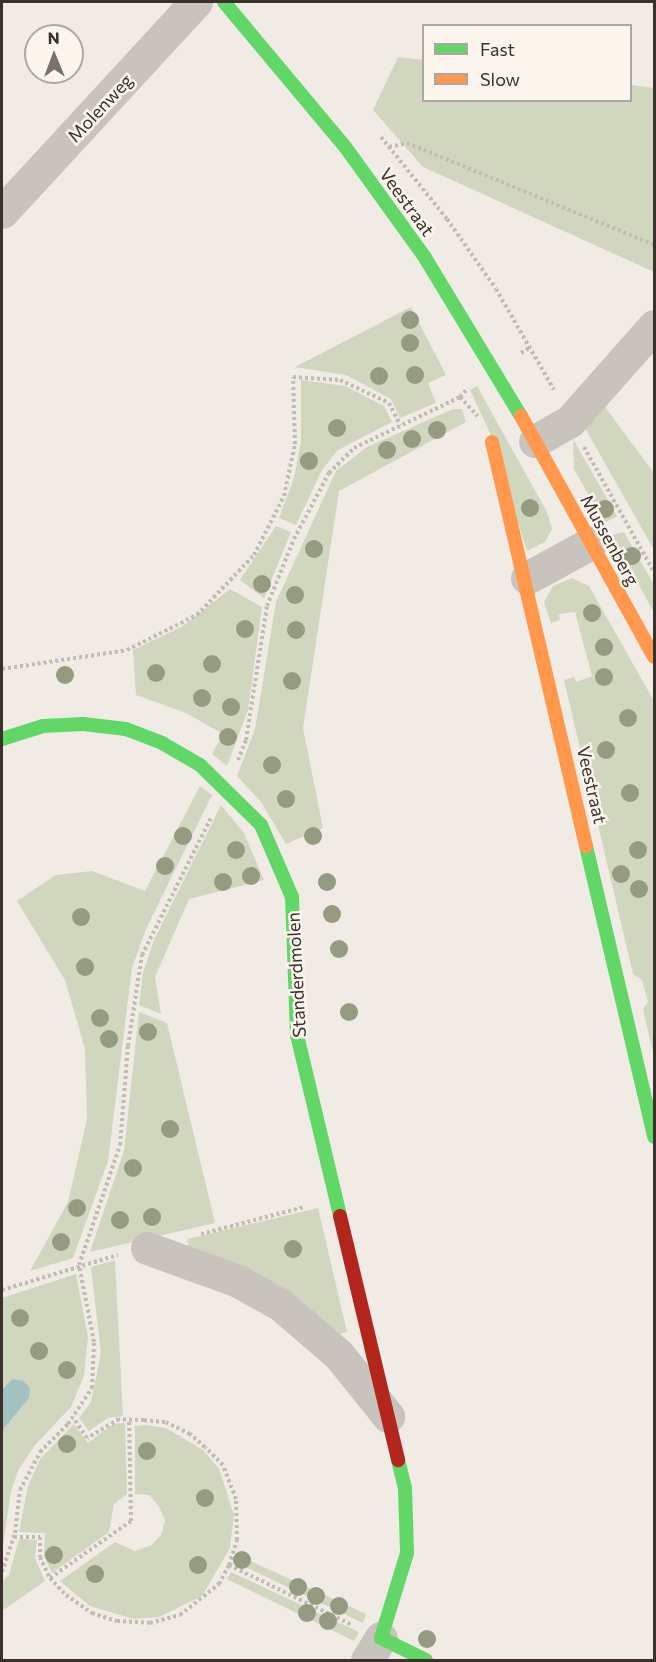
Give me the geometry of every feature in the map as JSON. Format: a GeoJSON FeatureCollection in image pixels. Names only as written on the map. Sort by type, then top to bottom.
{"type":"FeatureCollection","features":[{"type":"Feature","properties":{"kind":"street","name":"Molenweg"},"geometry":{"type":"LineString","coordinates":[[2,213],[196,2]]}},
{"type":"Feature","properties":{"kind":"street","name":"Veestraat"},"geometry":{"type":"LineString","coordinates":[[224,2],[346,148],[424,256],[535,441]]}},
{"type":"Feature","properties":{"kind":"street"},"geometry":{"type":"LineString","coordinates":[[535,441],[570,421],[654,326]]}},
{"type":"Feature","properties":{"kind":"street","name":"Mussenberg"},"geometry":{"type":"LineString","coordinates":[[535,441],[654,657]]}},
{"type":"Feature","properties":{"kind":"street","name":"Veestraat"},"geometry":{"type":"LineString","coordinates":[[492,442],[527,578],[654,1137]]}},
{"type":"Feature","properties":{"kind":"street"},"geometry":{"type":"LineString","coordinates":[[527,578],[591,543]]}},
{"type":"Feature","properties":{"kind":"street","name":"Standerdmolen"},"geometry":{"type":"LineString","coordinates":[[2,739],[43,726],[83,724],[126,729],[162,743],[200,765],[227,788],[261,825],[292,897],[297,1035],[405,1488],[407,1553],[374,1649]]}},
{"type":"Feature","properties":{"kind":"street","name":"Standerdmolen"},"geometry":{"type":"LineString","coordinates":[[147,1248],[238,1281],[281,1305],[338,1354],[388,1416]]}},
{"type":"Feature","properties":{"kind":"street"},"geometry":{"type":"LineString","coordinates":[[374,1649],[426,1660]]}},
{"type":"Feature","properties":{"kind":"path"},"geometry":{"type":"LineString","coordinates":[[389,147],[407,143],[654,245]]}},
{"type":"Feature","properties":{"kind":"path"},"geometry":{"type":"LineString","coordinates":[[2,669],[127,650],[197,615],[254,555],[284,496],[295,444],[293,377],[340,380],[389,403],[400,425],[354,448],[329,473],[294,539],[267,606],[246,740],[227,788],[142,955],[128,1046],[120,1144],[79,1265],[93,1354],[92,1388],[73,1417],[40,1452],[20,1490],[14,1537],[2,1572]]}},
{"type":"Feature","properties":{"kind":"path"},"geometry":{"type":"LineString","coordinates":[[570,421],[654,572]]}},
{"type":"Feature","properties":{"kind":"path"},"geometry":{"type":"LineString","coordinates":[[14,1537],[40,1537],[40,1557],[50,1578],[66,1595],[92,1613],[117,1621],[150,1623],[180,1615],[202,1601],[219,1584],[229,1564],[238,1522],[236,1499],[223,1465],[190,1434],[165,1422],[129,1419],[105,1425],[87,1438],[73,1417]]}},
{"type":"Feature","properties":{"kind":"path"},"geometry":{"type":"LineString","coordinates":[[50,1578],[131,1521],[129,1419]]}},
{"type":"Feature","properties":{"kind":"path"},"geometry":{"type":"LineString","coordinates":[[229,1564],[374,1649]]}},
{"type":"Feature","properties":{"kind":"green space"},"geometry":{"type":"Polygon","coordinates":[[[398,57],[422,60],[422,102],[632,102],[632,85],[654,88],[654,272],[423,167],[373,110],[398,57]]]}},
{"type":"Feature","properties":{"kind":"green space"},"geometry":{"type":"Polygon","coordinates":[[[411,307],[446,375],[428,383],[436,403],[400,418],[391,399],[346,375],[295,367],[411,307]]]}},
{"type":"Feature","properties":{"kind":"green space"},"geometry":{"type":"Polygon","coordinates":[[[301,380],[345,386],[384,406],[392,422],[338,450],[322,470],[296,525],[279,518],[294,478],[301,442],[301,380]]]}},
{"type":"Feature","properties":{"kind":"green space"},"geometry":{"type":"Polygon","coordinates":[[[477,386],[547,512],[552,529],[545,542],[527,551],[490,433],[470,390],[477,386]]]}},
{"type":"Feature","properties":{"kind":"green space"},"geometry":{"type":"Polygon","coordinates":[[[602,403],[654,473],[654,550],[584,426],[602,403]]]}},
{"type":"Feature","properties":{"kind":"green space"},"geometry":{"type":"Polygon","coordinates":[[[453,409],[462,409],[466,422],[339,491],[303,728],[323,828],[286,844],[261,802],[237,776],[255,729],[276,602],[336,471],[367,447],[453,409]]]}},
{"type":"Feature","properties":{"kind":"green space"},"geometry":{"type":"Polygon","coordinates":[[[573,439],[617,516],[604,523],[574,469],[573,439]]]}},
{"type":"Feature","properties":{"kind":"green space"},"geometry":{"type":"Polygon","coordinates":[[[276,526],[291,532],[264,598],[240,580],[276,526]]]}},
{"type":"Feature","properties":{"kind":"green space"},"geometry":{"type":"Polygon","coordinates":[[[624,532],[654,585],[654,613],[612,535],[624,532]]]}},
{"type":"Feature","properties":{"kind":"green space"},"geometry":{"type":"Polygon","coordinates":[[[572,578],[589,586],[654,701],[654,1057],[643,1009],[648,1002],[642,980],[633,974],[564,680],[574,677],[576,682],[592,676],[575,612],[559,614],[560,620],[551,623],[544,602],[553,586],[572,578]]]}},
{"type":"Feature","properties":{"kind":"green space"},"geometry":{"type":"Polygon","coordinates":[[[230,589],[262,607],[248,710],[227,766],[212,754],[223,734],[186,713],[136,695],[133,650],[183,626],[230,589]]]}},
{"type":"Feature","properties":{"kind":"green space"},"geometry":{"type":"Polygon","coordinates":[[[200,786],[212,795],[146,929],[132,968],[108,1161],[73,1258],[30,1271],[68,1202],[87,1119],[85,1049],[65,980],[17,901],[56,875],[92,871],[145,891],[200,786]]]}},
{"type":"Feature","properties":{"kind":"green space"},"geometry":{"type":"Polygon","coordinates":[[[221,805],[244,833],[264,880],[189,899],[155,977],[161,1014],[139,1005],[143,973],[154,940],[221,805]]]}},
{"type":"Feature","properties":{"kind":"green space"},"geometry":{"type":"Polygon","coordinates":[[[139,1012],[167,1023],[215,1223],[90,1252],[124,1151],[139,1012]]]}},
{"type":"Feature","properties":{"kind":"green space"},"geometry":{"type":"Polygon","coordinates":[[[318,1208],[347,1332],[336,1335],[190,1253],[187,1239],[318,1208]]]}},
{"type":"Feature","properties":{"kind":"green space"},"geometry":{"type":"Polygon","coordinates":[[[115,1260],[123,1416],[108,1418],[89,1431],[79,1418],[91,1402],[101,1353],[91,1267],[115,1260]]]}},
{"type":"Feature","properties":{"kind":"green space"},"geometry":{"type":"Polygon","coordinates":[[[76,1274],[88,1337],[84,1376],[71,1407],[35,1445],[19,1469],[11,1491],[2,1553],[2,1431],[29,1398],[5,1385],[2,1389],[2,1298],[76,1274]]]}},
{"type":"Feature","properties":{"kind":"green space"},"geometry":{"type":"Polygon","coordinates":[[[125,1423],[127,1494],[114,1504],[109,1532],[52,1573],[44,1556],[45,1533],[19,1532],[28,1486],[40,1459],[74,1424],[88,1443],[113,1424],[125,1423]]]}},
{"type":"Feature","properties":{"kind":"green space"},"geometry":{"type":"Polygon","coordinates":[[[135,1426],[166,1428],[203,1450],[219,1469],[234,1515],[230,1548],[202,1596],[159,1617],[134,1619],[90,1606],[60,1581],[115,1542],[135,1551],[152,1545],[161,1535],[165,1521],[159,1506],[149,1495],[135,1494],[135,1426]]]}},
{"type":"Feature","properties":{"kind":"green space"},"geometry":{"type":"Polygon","coordinates":[[[19,1539],[37,1540],[35,1558],[45,1581],[2,1611],[2,1581],[9,1575],[19,1539]]]}},
{"type":"Feature","properties":{"kind":"green space"},"geometry":{"type":"Polygon","coordinates":[[[238,1555],[366,1614],[363,1623],[235,1562],[238,1555]]]}},
{"type":"Feature","properties":{"kind":"green space"},"geometry":{"type":"Polygon","coordinates":[[[231,1572],[359,1632],[354,1641],[227,1579],[231,1572]]]}},
{"type":"Feature","properties":{"kind":"water"},"geometry":{"type":"Polygon","coordinates":[[[13,1379],[23,1381],[30,1388],[29,1398],[2,1431],[2,1389],[13,1379]]]}},
{"type":"Feature","properties":{"kind":"traffic: fast"},"geometry":{"type":"LineString","coordinates":[[224,2],[346,148],[424,256],[521,416]]}},
{"type":"Feature","properties":{"kind":"traffic: fast"},"geometry":{"type":"LineString","coordinates":[[2,739],[43,726],[83,724],[126,729],[162,743],[200,765],[261,825],[292,897],[297,1035],[340,1216]]}},
{"type":"Feature","properties":{"kind":"traffic: fast"},"geometry":{"type":"LineString","coordinates":[[586,846],[654,1137]]}},
{"type":"Feature","properties":{"kind":"traffic: fast"},"geometry":{"type":"LineString","coordinates":[[398,1460],[405,1488],[407,1553],[381,1638],[426,1660]]}},
{"type":"Feature","properties":{"kind":"traffic: slow"},"geometry":{"type":"LineString","coordinates":[[521,416],[654,657]]}},
{"type":"Feature","properties":{"kind":"traffic: slow"},"geometry":{"type":"LineString","coordinates":[[492,442],[586,846]]}},
{"type":"Feature","properties":{"kind":"traffic: jam"},"geometry":{"type":"LineString","coordinates":[[340,1216],[398,1460]]}}]}
